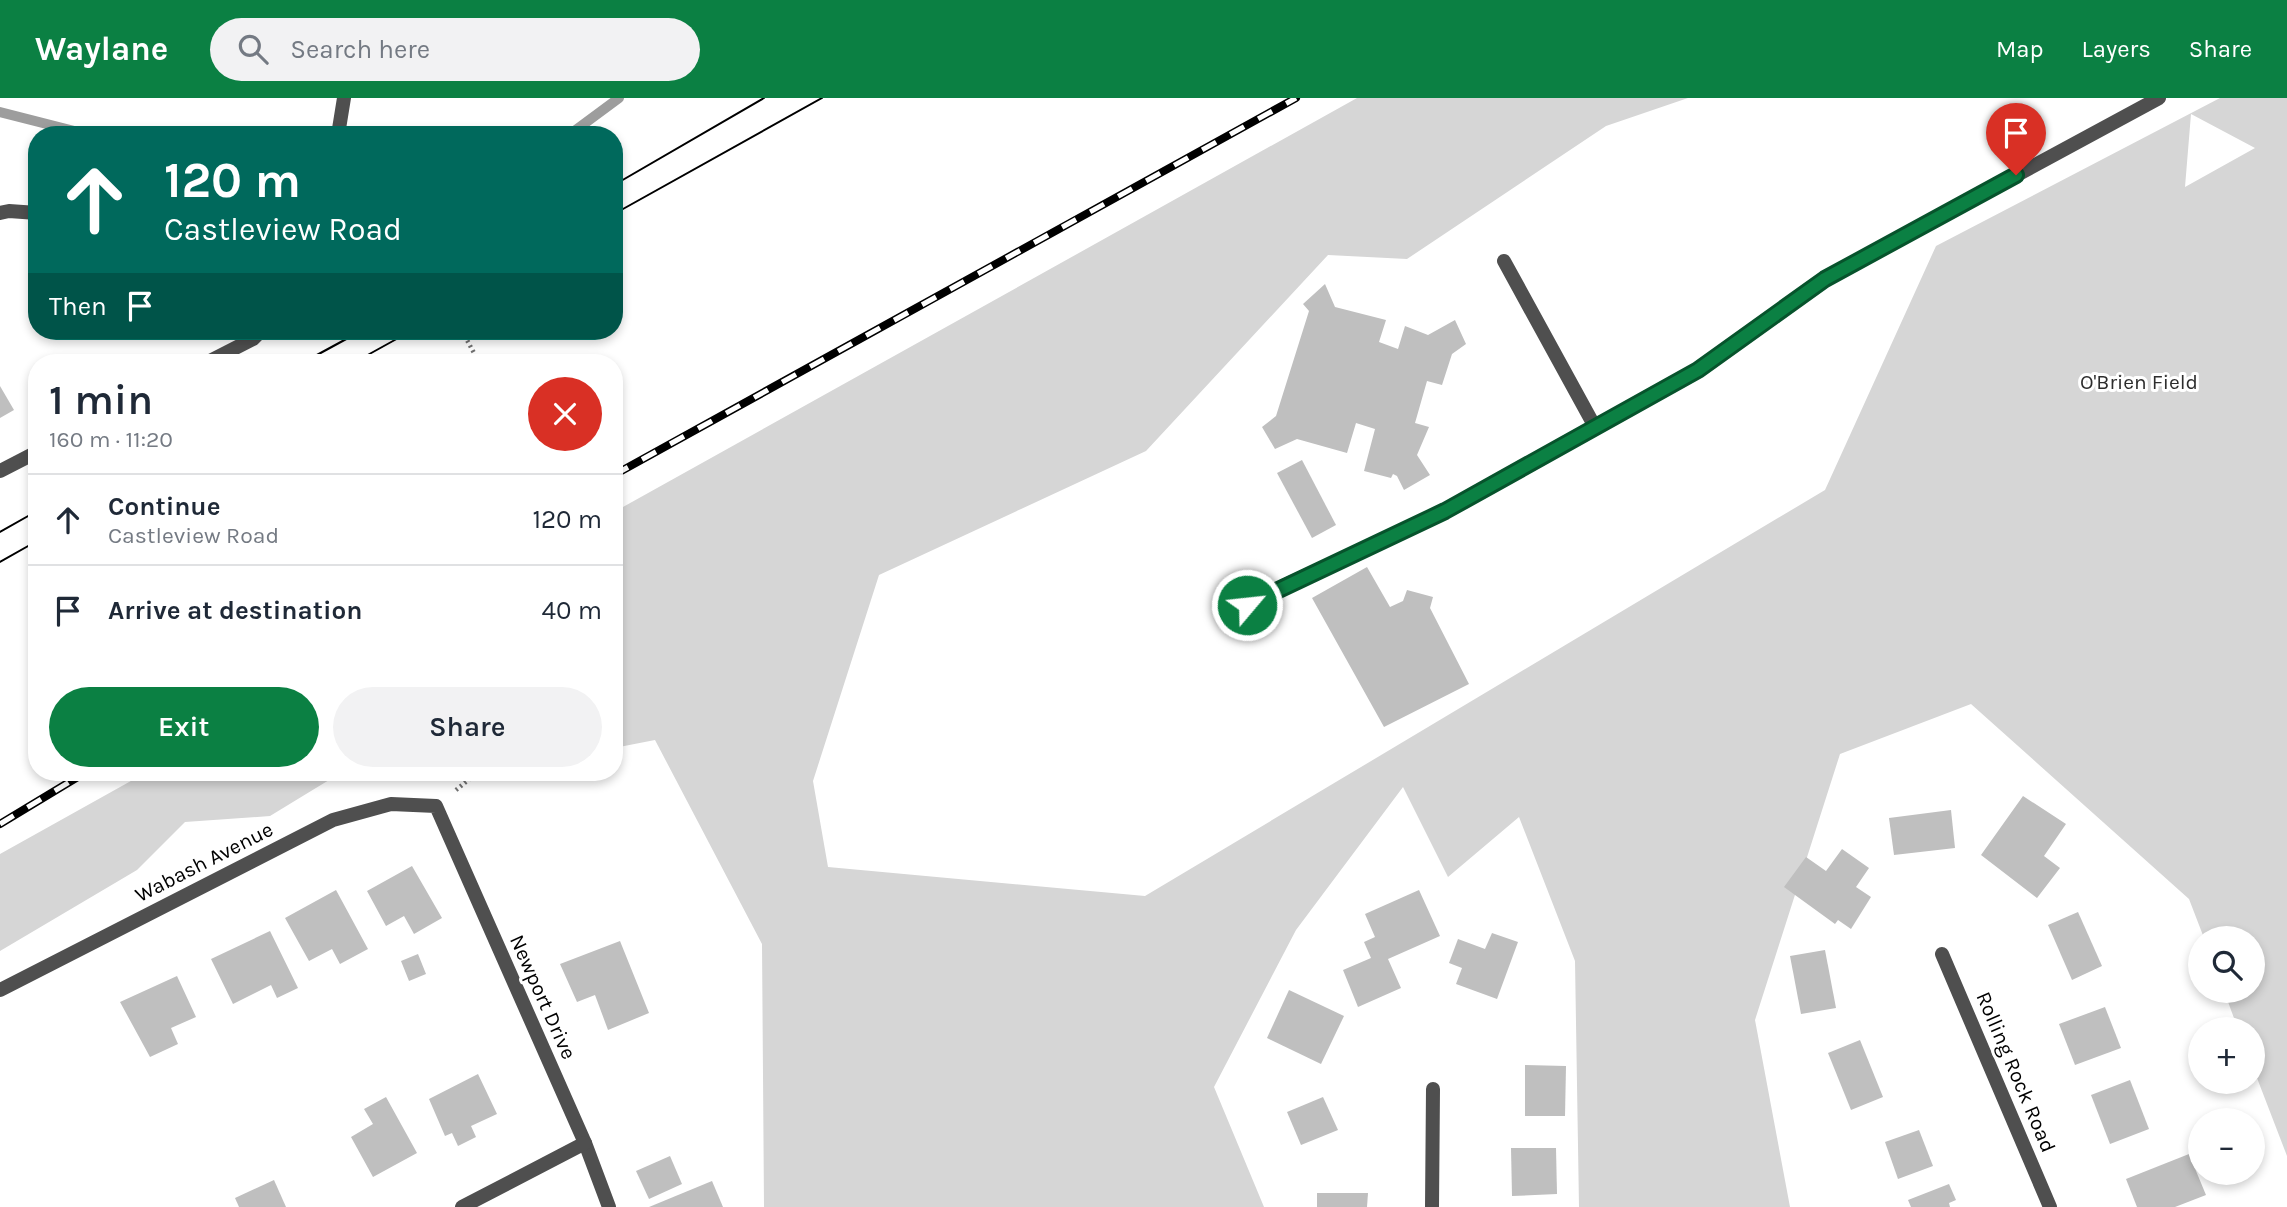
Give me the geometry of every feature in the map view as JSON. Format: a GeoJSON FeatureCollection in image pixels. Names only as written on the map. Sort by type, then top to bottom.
{"type":"FeatureCollection","features":[{"type":"Feature","properties":{"kind":"street"},"geometry":{"type":"LineString","coordinates":[[340,126],[344,98]]}},
{"type":"Feature","properties":{"kind":"street"},"geometry":{"type":"LineString","coordinates":[[1228,615],[1285,585],[1445,511],[1698,370],[1825,279],[2160,98]]}},
{"type":"Feature","properties":{"kind":"street"},"geometry":{"type":"LineString","coordinates":[[0,213],[28,212]]}},
{"type":"Feature","properties":{"kind":"street"},"geometry":{"type":"LineString","coordinates":[[1504,261],[1594,427]]}},
{"type":"Feature","properties":{"kind":"street"},"geometry":{"type":"LineString","coordinates":[[221,354],[243,340]]}},
{"type":"Feature","properties":{"kind":"street"},"geometry":{"type":"LineString","coordinates":[[0,471],[28,457]]}},
{"type":"Feature","properties":{"kind":"street","name":"Wabash Avenue"},"geometry":{"type":"LineString","coordinates":[[0,990],[333,821],[391,804],[436,806]]}},
{"type":"Feature","properties":{"kind":"street","name":"Newport Drive"},"geometry":{"type":"LineString","coordinates":[[436,806],[584,1143],[609,1207]]}},
{"type":"Feature","properties":{"kind":"street","name":"Rolling Rock Road"},"geometry":{"type":"LineString","coordinates":[[1942,954],[2050,1207]]}},
{"type":"Feature","properties":{"kind":"street"},"geometry":{"type":"LineString","coordinates":[[1432,1207],[1433,1089]]}},
{"type":"Feature","properties":{"kind":"street"},"geometry":{"type":"LineString","coordinates":[[462,1207],[584,1143]]}},
{"type":"Feature","properties":{"kind":"green space","name":"O'Brien Field"},"geometry":{"type":"Polygon","coordinates":[[[1357,98],[1688,98],[1606,126],[1407,259],[1328,255],[1146,451],[879,575],[813,781],[828,867],[1145,896],[1825,490],[1936,246],[2220,98],[2287,98],[2287,1156],[2263,1094],[2265,1017],[2234,1017],[2228,1003],[2265,1003],[2265,926],[2199,926],[2189,899],[1971,704],[1840,754],[1755,1020],[1790,1207],[1579,1207],[1575,961],[1519,817],[1448,877],[1403,787],[1296,930],[1214,1087],[1264,1207],[764,1207],[762,944],[655,740],[623,746],[623,507],[1357,98]],[[2191,114],[2185,187],[2255,148],[2191,114]]]}},
{"type":"Feature","properties":{"kind":"green space"},"geometry":{"type":"Polygon","coordinates":[[[131,781],[327,781],[270,816],[185,822],[137,870],[0,951],[0,854],[131,781]]]}},
{"type":"Feature","properties":{"kind":"building"},"geometry":{"type":"Polygon","coordinates":[[[1325,284],[1335,307],[1386,320],[1379,342],[1398,349],[1405,326],[1428,335],[1455,320],[1466,344],[1452,354],[1442,385],[1427,381],[1415,423],[1429,427],[1417,455],[1430,475],[1404,490],[1397,476],[1393,474],[1391,478],[1364,471],[1375,429],[1356,423],[1347,453],[1297,439],[1275,449],[1262,427],[1276,416],[1309,311],[1303,304],[1325,284]]]}},
{"type":"Feature","properties":{"kind":"building"},"geometry":{"type":"Polygon","coordinates":[[[0,386],[14,410],[0,418],[0,386]]]}},
{"type":"Feature","properties":{"kind":"building"},"geometry":{"type":"Polygon","coordinates":[[[1302,460],[1336,525],[1312,538],[1277,473],[1302,460]]]}},
{"type":"Feature","properties":{"kind":"building"},"geometry":{"type":"Polygon","coordinates":[[[1367,567],[1390,607],[1403,601],[1407,590],[1433,597],[1430,608],[1469,684],[1384,727],[1312,598],[1367,567]]]}},
{"type":"Feature","properties":{"kind":"building"},"geometry":{"type":"Polygon","coordinates":[[[2023,796],[2066,824],[2044,856],[2060,868],[2037,898],[1981,855],[2023,796]]]}},
{"type":"Feature","properties":{"kind":"building"},"geometry":{"type":"Polygon","coordinates":[[[1951,810],[1955,848],[1894,855],[1889,818],[1951,810]]]}},
{"type":"Feature","properties":{"kind":"building"},"geometry":{"type":"Polygon","coordinates":[[[1842,849],[1869,868],[1856,887],[1871,897],[1851,929],[1838,920],[1835,924],[1784,887],[1806,857],[1826,871],[1842,849]]]}},
{"type":"Feature","properties":{"kind":"building"},"geometry":{"type":"Polygon","coordinates":[[[412,866],[442,918],[414,934],[404,916],[386,926],[367,891],[412,866]]]}},
{"type":"Feature","properties":{"kind":"building"},"geometry":{"type":"Polygon","coordinates":[[[336,890],[368,949],[340,964],[332,949],[309,961],[285,918],[336,890]]]}},
{"type":"Feature","properties":{"kind":"building"},"geometry":{"type":"Polygon","coordinates":[[[1419,890],[1440,936],[1388,959],[1401,988],[1358,1007],[1343,970],[1371,958],[1364,942],[1375,937],[1365,914],[1419,890]]]}},
{"type":"Feature","properties":{"kind":"building"},"geometry":{"type":"Polygon","coordinates":[[[2078,912],[2102,966],[2072,980],[2048,925],[2078,912]]]}},
{"type":"Feature","properties":{"kind":"building"},"geometry":{"type":"Polygon","coordinates":[[[270,931],[298,988],[277,998],[271,985],[233,1004],[211,959],[270,931]]]}},
{"type":"Feature","properties":{"kind":"building"},"geometry":{"type":"Polygon","coordinates":[[[1492,933],[1518,942],[1497,999],[1456,984],[1462,968],[1449,963],[1458,939],[1485,949],[1492,933]]]}},
{"type":"Feature","properties":{"kind":"building"},"geometry":{"type":"Polygon","coordinates":[[[620,941],[649,1013],[608,1030],[595,995],[577,1002],[560,964],[620,941]]]}},
{"type":"Feature","properties":{"kind":"building"},"geometry":{"type":"Polygon","coordinates":[[[1825,950],[1836,1008],[1801,1014],[1790,956],[1825,950]]]}},
{"type":"Feature","properties":{"kind":"building"},"geometry":{"type":"Polygon","coordinates":[[[418,954],[426,974],[409,981],[401,961],[418,954]]]}},
{"type":"Feature","properties":{"kind":"building"},"geometry":{"type":"Polygon","coordinates":[[[177,976],[196,1017],[171,1028],[178,1044],[150,1057],[120,1002],[177,976]]]}},
{"type":"Feature","properties":{"kind":"building"},"geometry":{"type":"Polygon","coordinates":[[[1289,990],[1344,1016],[1321,1064],[1267,1038],[1289,990]]]}},
{"type":"Feature","properties":{"kind":"building"},"geometry":{"type":"Polygon","coordinates":[[[2105,1007],[2121,1048],[2075,1065],[2059,1024],[2105,1007]]]}},
{"type":"Feature","properties":{"kind":"building"},"geometry":{"type":"Polygon","coordinates":[[[1860,1040],[1883,1097],[1851,1110],[1828,1053],[1860,1040]]]}},
{"type":"Feature","properties":{"kind":"building"},"geometry":{"type":"Polygon","coordinates":[[[1525,1065],[1566,1066],[1565,1116],[1525,1116],[1525,1065]]]}},
{"type":"Feature","properties":{"kind":"building"},"geometry":{"type":"Polygon","coordinates":[[[478,1074],[497,1114],[471,1126],[476,1137],[458,1146],[452,1133],[445,1136],[429,1099],[478,1074]]]}},
{"type":"Feature","properties":{"kind":"building"},"geometry":{"type":"Polygon","coordinates":[[[2130,1080],[2149,1129],[2110,1144],[2091,1095],[2130,1080]]]}},
{"type":"Feature","properties":{"kind":"building"},"geometry":{"type":"Polygon","coordinates":[[[386,1097],[417,1153],[373,1177],[351,1137],[373,1124],[364,1109],[386,1097]]]}},
{"type":"Feature","properties":{"kind":"building"},"geometry":{"type":"Polygon","coordinates":[[[1323,1097],[1338,1130],[1301,1145],[1287,1112],[1323,1097]]]}},
{"type":"Feature","properties":{"kind":"building"},"geometry":{"type":"Polygon","coordinates":[[[1919,1130],[1933,1166],[1898,1179],[1885,1142],[1919,1130]]]}},
{"type":"Feature","properties":{"kind":"building"},"geometry":{"type":"Polygon","coordinates":[[[1511,1148],[1556,1148],[1557,1194],[1512,1196],[1511,1148]]]}},
{"type":"Feature","properties":{"kind":"building"},"geometry":{"type":"Polygon","coordinates":[[[2188,1154],[2188,1185],[2202,1185],[2206,1195],[2175,1207],[2137,1207],[2126,1179],[2188,1154]]]}},
{"type":"Feature","properties":{"kind":"building"},"geometry":{"type":"Polygon","coordinates":[[[670,1156],[682,1184],[649,1199],[636,1171],[670,1156]]]}},
{"type":"Feature","properties":{"kind":"building"},"geometry":{"type":"Polygon","coordinates":[[[274,1180],[286,1207],[239,1207],[235,1198],[274,1180]]]}},
{"type":"Feature","properties":{"kind":"building"},"geometry":{"type":"Polygon","coordinates":[[[712,1181],[723,1207],[649,1207],[712,1181]]]}},
{"type":"Feature","properties":{"kind":"building"},"geometry":{"type":"Polygon","coordinates":[[[1949,1184],[1956,1200],[1949,1203],[1950,1207],[1911,1207],[1908,1200],[1949,1184]]]}},
{"type":"Feature","properties":{"kind":"building"},"geometry":{"type":"Polygon","coordinates":[[[1317,1193],[1368,1193],[1367,1207],[1317,1207],[1317,1193]]]}},
{"type":"Feature","properties":{"kind":"waterway"},"geometry":{"type":"LineString","coordinates":[[581,126],[619,98]]}},
{"type":"Feature","properties":{"kind":"waterway"},"geometry":{"type":"LineString","coordinates":[[0,112],[55,126]]}},
{"type":"Feature","properties":{"kind":"tram line"},"geometry":{"type":"LineString","coordinates":[[623,180],[764,98]]}},
{"type":"Feature","properties":{"kind":"tram line"},"geometry":{"type":"LineString","coordinates":[[623,209],[822,98]]}},
{"type":"Feature","properties":{"kind":"tram line"},"geometry":{"type":"LineString","coordinates":[[319,354],[344,340]]}},
{"type":"Feature","properties":{"kind":"tram line"},"geometry":{"type":"LineString","coordinates":[[369,354],[395,340]]}},
{"type":"Feature","properties":{"kind":"tram line"},"geometry":{"type":"LineString","coordinates":[[0,532],[28,516]]}},
{"type":"Feature","properties":{"kind":"tram line"},"geometry":{"type":"LineString","coordinates":[[0,562],[28,546]]}},
{"type":"Feature","properties":{"kind":"railway"},"geometry":{"type":"LineString","coordinates":[[623,470],[1296,98]]}},
{"type":"Feature","properties":{"kind":"railway"},"geometry":{"type":"LineString","coordinates":[[0,824],[71,781]]}},
{"type":"Feature","properties":{"kind":"route"},"geometry":{"type":"LineString","coordinates":[[1247,605],[1445,511],[1698,370],[1825,279],[2016,175]]}}]}
